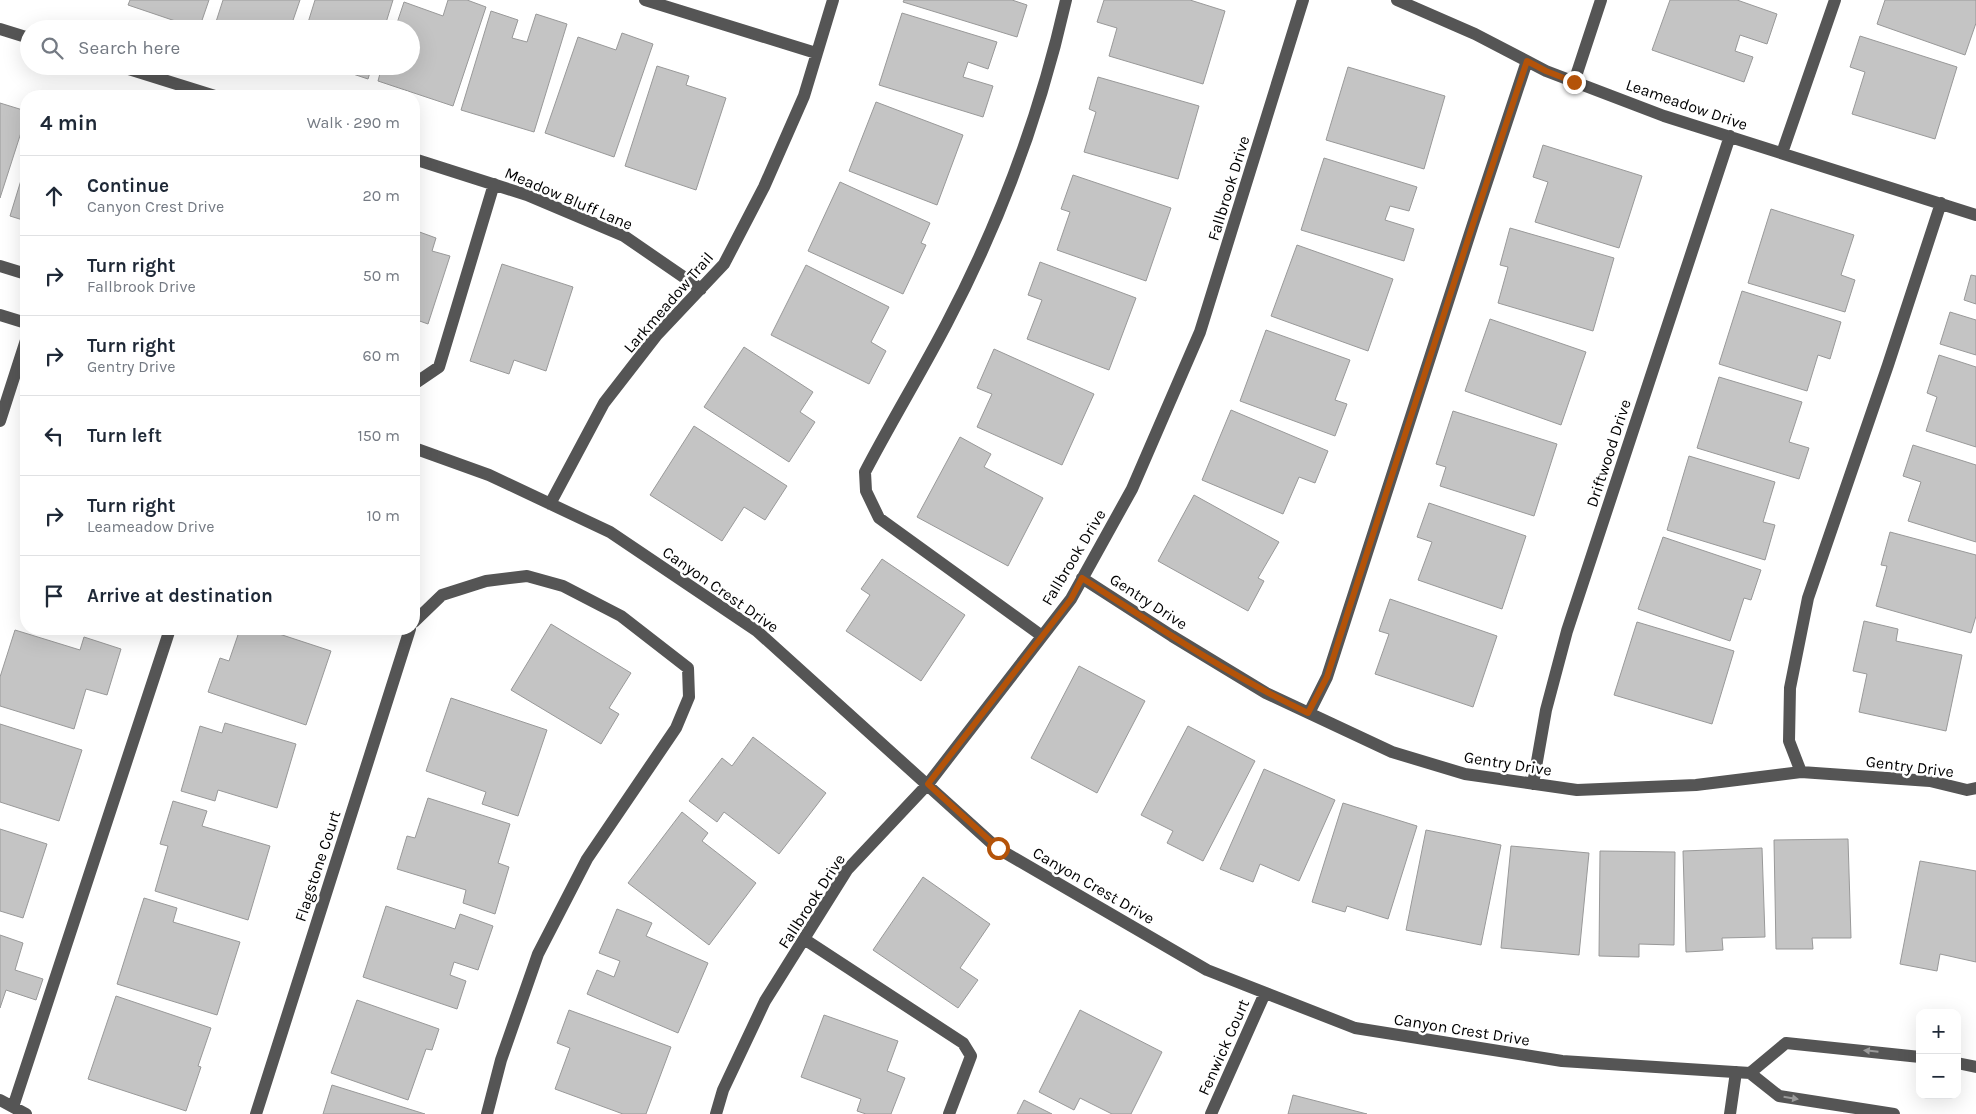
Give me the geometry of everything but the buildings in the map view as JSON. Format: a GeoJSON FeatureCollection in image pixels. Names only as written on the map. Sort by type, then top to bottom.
{"type":"FeatureCollection","features":[{"type":"Feature","properties":{"kind":"street"},"geometry":{"type":"LineString","coordinates":[[645,0],[816,53]]}},
{"type":"Feature","properties":{"kind":"street","name":"Larkmeadow Trail"},"geometry":{"type":"LineString","coordinates":[[550,504],[604,403],[656,336],[724,264],[764,187],[804,96],[833,0]]}},
{"type":"Feature","properties":{"kind":"street"},"geometry":{"type":"LineString","coordinates":[[1042,636],[879,518],[866,491],[865,472],[947,322],[988,238],[1023,149],[1057,38],[1066,0]]}},
{"type":"Feature","properties":{"kind":"street","name":"Fallbrook Drive"},"geometry":{"type":"LineString","coordinates":[[716,1114],[723,1090],[765,1001],[847,870],[928,784],[1071,599],[1132,489],[1200,332],[1303,0]]}},
{"type":"Feature","properties":{"kind":"street","name":"Leameadow Drive"},"geometry":{"type":"LineString","coordinates":[[1396,0],[1475,34],[1546,71],[1664,116],[1976,215]]}},
{"type":"Feature","properties":{"kind":"street"},"geometry":{"type":"LineString","coordinates":[[1574,82],[1601,0]]}},
{"type":"Feature","properties":{"kind":"street"},"geometry":{"type":"LineString","coordinates":[[1782,154],[1835,0]]}},
{"type":"Feature","properties":{"kind":"street"},"geometry":{"type":"LineString","coordinates":[[0,29],[20,35]]}},
{"type":"Feature","properties":{"kind":"street"},"geometry":{"type":"LineString","coordinates":[[1308,713],[1327,677],[1527,61]]}},
{"type":"Feature","properties":{"kind":"street"},"geometry":{"type":"LineString","coordinates":[[148,75],[196,90]]}},
{"type":"Feature","properties":{"kind":"street","name":"Driftwood Drive"},"geometry":{"type":"LineString","coordinates":[[1533,784],[1546,710],[1567,631],[1730,136]]}},
{"type":"Feature","properties":{"kind":"street","name":"Meadow Bluff Lane"},"geometry":{"type":"LineString","coordinates":[[420,161],[527,195],[624,236],[700,289]]}},
{"type":"Feature","properties":{"kind":"street"},"geometry":{"type":"LineString","coordinates":[[420,380],[439,367],[494,184]]}},
{"type":"Feature","properties":{"kind":"street"},"geometry":{"type":"LineString","coordinates":[[1802,772],[1789,741],[1790,688],[1808,598],[1941,203]]}},
{"type":"Feature","properties":{"kind":"street"},"geometry":{"type":"LineString","coordinates":[[0,266],[20,272]]}},
{"type":"Feature","properties":{"kind":"street"},"geometry":{"type":"LineString","coordinates":[[0,315],[20,322]]}},
{"type":"Feature","properties":{"kind":"street"},"geometry":{"type":"LineString","coordinates":[[0,421],[20,359]]}},
{"type":"Feature","properties":{"kind":"street","name":"Canyon Crest Drive"},"geometry":{"type":"LineString","coordinates":[[420,450],[489,475],[610,532],[757,632],[998,848],[1207,970],[1355,1028],[1562,1061],[1750,1073]]}},
{"type":"Feature","properties":{"kind":"street"},"geometry":{"type":"LineString","coordinates":[[420,616],[442,595],[486,582],[527,576],[562,586],[621,616],[688,668],[689,697],[676,728],[587,859],[538,954],[501,1060],[487,1114]]}},
{"type":"Feature","properties":{"kind":"street","name":"Gentry Drive"},"geometry":{"type":"LineString","coordinates":[[1082,578],[1172,636],[1266,692],[1392,752],[1465,774],[1578,790],[1696,785],[1802,772],[1930,781],[1967,790],[1976,788]]}},
{"type":"Feature","properties":{"kind":"street"},"geometry":{"type":"LineString","coordinates":[[13,1107],[168,635]]}},
{"type":"Feature","properties":{"kind":"street","name":"Flagstone Court"},"geometry":{"type":"LineString","coordinates":[[256,1114],[408,635]]}},
{"type":"Feature","properties":{"kind":"street"},"geometry":{"type":"LineString","coordinates":[[804,939],[963,1043],[971,1056],[949,1114]]}},
{"type":"Feature","properties":{"kind":"street","name":"Fenwick Court"},"geometry":{"type":"LineString","coordinates":[[1211,1114],[1265,993]]}},
{"type":"Feature","properties":{"kind":"street"},"geometry":{"type":"LineString","coordinates":[[1894,1114],[1779,1096],[1750,1073],[1786,1043],[1916,1057]]}},
{"type":"Feature","properties":{"kind":"street"},"geometry":{"type":"LineString","coordinates":[[1961,1064],[1976,1067]]}},
{"type":"Feature","properties":{"kind":"street"},"geometry":{"type":"LineString","coordinates":[[1730,1114],[1736,1072]]}},
{"type":"Feature","properties":{"kind":"street"},"geometry":{"type":"LineString","coordinates":[[0,1100],[26,1114]]}},
{"type":"Feature","properties":{"kind":"route"},"geometry":{"type":"LineString","coordinates":[[998,848],[928,784],[1071,599],[1082,578],[1172,636],[1266,692],[1308,713],[1327,677],[1527,61],[1574,82]]}}]}
